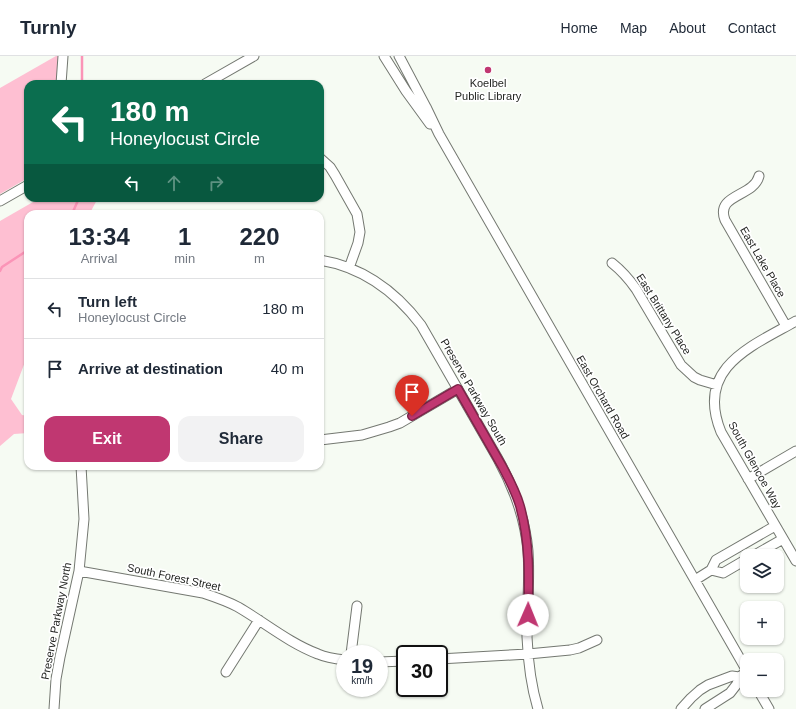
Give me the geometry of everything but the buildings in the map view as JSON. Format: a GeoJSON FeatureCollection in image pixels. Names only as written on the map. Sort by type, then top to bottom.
{"type":"FeatureCollection","features":[{"type":"Feature","properties":{"kind":"street"},"geometry":{"type":"LineString","coordinates":[[61,80],[63,56]]}},
{"type":"Feature","properties":{"kind":"street"},"geometry":{"type":"LineString","coordinates":[[212,80],[254,56]]}},
{"type":"Feature","properties":{"kind":"street","name":"East Orchard Road"},"geometry":{"type":"LineString","coordinates":[[384,56],[406,91],[438,134]]}},
{"type":"Feature","properties":{"kind":"street","name":"East Orchard Road"},"geometry":{"type":"LineString","coordinates":[[399,56],[426,107],[438,134],[740,659]]}},
{"type":"Feature","properties":{"kind":"street"},"geometry":{"type":"LineString","coordinates":[[324,162],[330,167],[357,214],[360,232],[358,243],[349,268]]}},
{"type":"Feature","properties":{"kind":"street"},"geometry":{"type":"LineString","coordinates":[[714,204],[723,208],[729,201],[752,188],[758,181],[759,176]]}},
{"type":"Feature","properties":{"kind":"street"},"geometry":{"type":"LineString","coordinates":[[0,201],[24,187]]}},
{"type":"Feature","properties":{"kind":"street","name":"East Lake Place"},"geometry":{"type":"LineString","coordinates":[[723,208],[725,220],[786,326]]}},
{"type":"Feature","properties":{"kind":"street","name":"Preserve Parkway South"},"geometry":{"type":"LineString","coordinates":[[324,261],[349,268],[374,281],[390,292],[413,314],[421,325],[504,469],[513,488],[524,521],[529,570],[528,654],[538,709]]}},
{"type":"Feature","properties":{"kind":"street","name":"East Brittany Place"},"geometry":{"type":"LineString","coordinates":[[612,263],[629,278],[681,365],[700,380],[717,385]]}},
{"type":"Feature","properties":{"kind":"street","name":"South Glencoe Way"},"geometry":{"type":"LineString","coordinates":[[796,321],[736,357],[724,372],[717,385],[714,396],[717,423],[721,432],[796,562]]}},
{"type":"Feature","properties":{"kind":"street"},"geometry":{"type":"LineString","coordinates":[[324,440],[352,437],[390,427],[400,423],[458,389]]}},
{"type":"Feature","properties":{"kind":"street"},"geometry":{"type":"LineString","coordinates":[[748,479],[796,451]]}},
{"type":"Feature","properties":{"kind":"street","name":"Preserve Parkway North"},"geometry":{"type":"LineString","coordinates":[[54,709],[56,679],[79,571],[84,519],[81,470]]}},
{"type":"Feature","properties":{"kind":"street"},"geometry":{"type":"LineString","coordinates":[[695,580],[711,570],[716,560],[775,526]]}},
{"type":"Feature","properties":{"kind":"street"},"geometry":{"type":"LineString","coordinates":[[765,549],[783,539]]}},
{"type":"Feature","properties":{"kind":"street"},"geometry":{"type":"LineString","coordinates":[[711,570],[723,573],[740,563]]}},
{"type":"Feature","properties":{"kind":"street","name":"South Forest Street"},"geometry":{"type":"LineString","coordinates":[[79,571],[219,598],[237,606],[299,646],[330,658],[336,659]]}},
{"type":"Feature","properties":{"kind":"street"},"geometry":{"type":"LineString","coordinates":[[352,645],[357,606]]}},
{"type":"Feature","properties":{"kind":"street"},"geometry":{"type":"LineString","coordinates":[[226,672],[259,620]]}},
{"type":"Feature","properties":{"kind":"street"},"geometry":{"type":"LineString","coordinates":[[448,658],[570,650],[579,648],[597,640]]}},
{"type":"Feature","properties":{"kind":"street"},"geometry":{"type":"LineString","coordinates":[[681,709],[700,690],[732,676],[739,677],[737,684],[730,692],[722,699],[705,709]]}},
{"type":"Feature","properties":{"kind":"street"},"geometry":{"type":"LineString","coordinates":[[762,697],[769,709]]}},
{"type":"Feature","properties":{"kind":"shaded area"},"geometry":{"type":"Polygon","coordinates":[[[56,56],[63,56],[61,80],[24,80],[24,180],[0,194],[0,88],[56,56]]]}},
{"type":"Feature","properties":{"kind":"shaded area"},"geometry":{"type":"Polygon","coordinates":[[[33,202],[96,202],[92,210],[24,210],[24,365],[11,399],[22,415],[24,415],[24,433],[14,434],[0,446],[0,221],[33,202]]]}},
{"type":"Feature","properties":{"kind":"waterway"},"geometry":{"type":"LineString","coordinates":[[82,56],[82,80]]}},
{"type":"Feature","properties":{"kind":"waterway"},"geometry":{"type":"LineString","coordinates":[[74,210],[77,202]]}},
{"type":"Feature","properties":{"kind":"waterway"},"geometry":{"type":"LineString","coordinates":[[0,271],[2,267],[24,253]]}},
{"type":"Feature","properties":{"kind":"place","name":"Koelbel Public Library"},"geometry":{"type":"Point","coordinates":[488,70]}},
{"type":"Feature","properties":{"kind":"route"},"geometry":{"type":"LineString","coordinates":[[412,416],[458,389],[509,479],[519,504],[524,521],[528,550],[528,615]]}}]}
